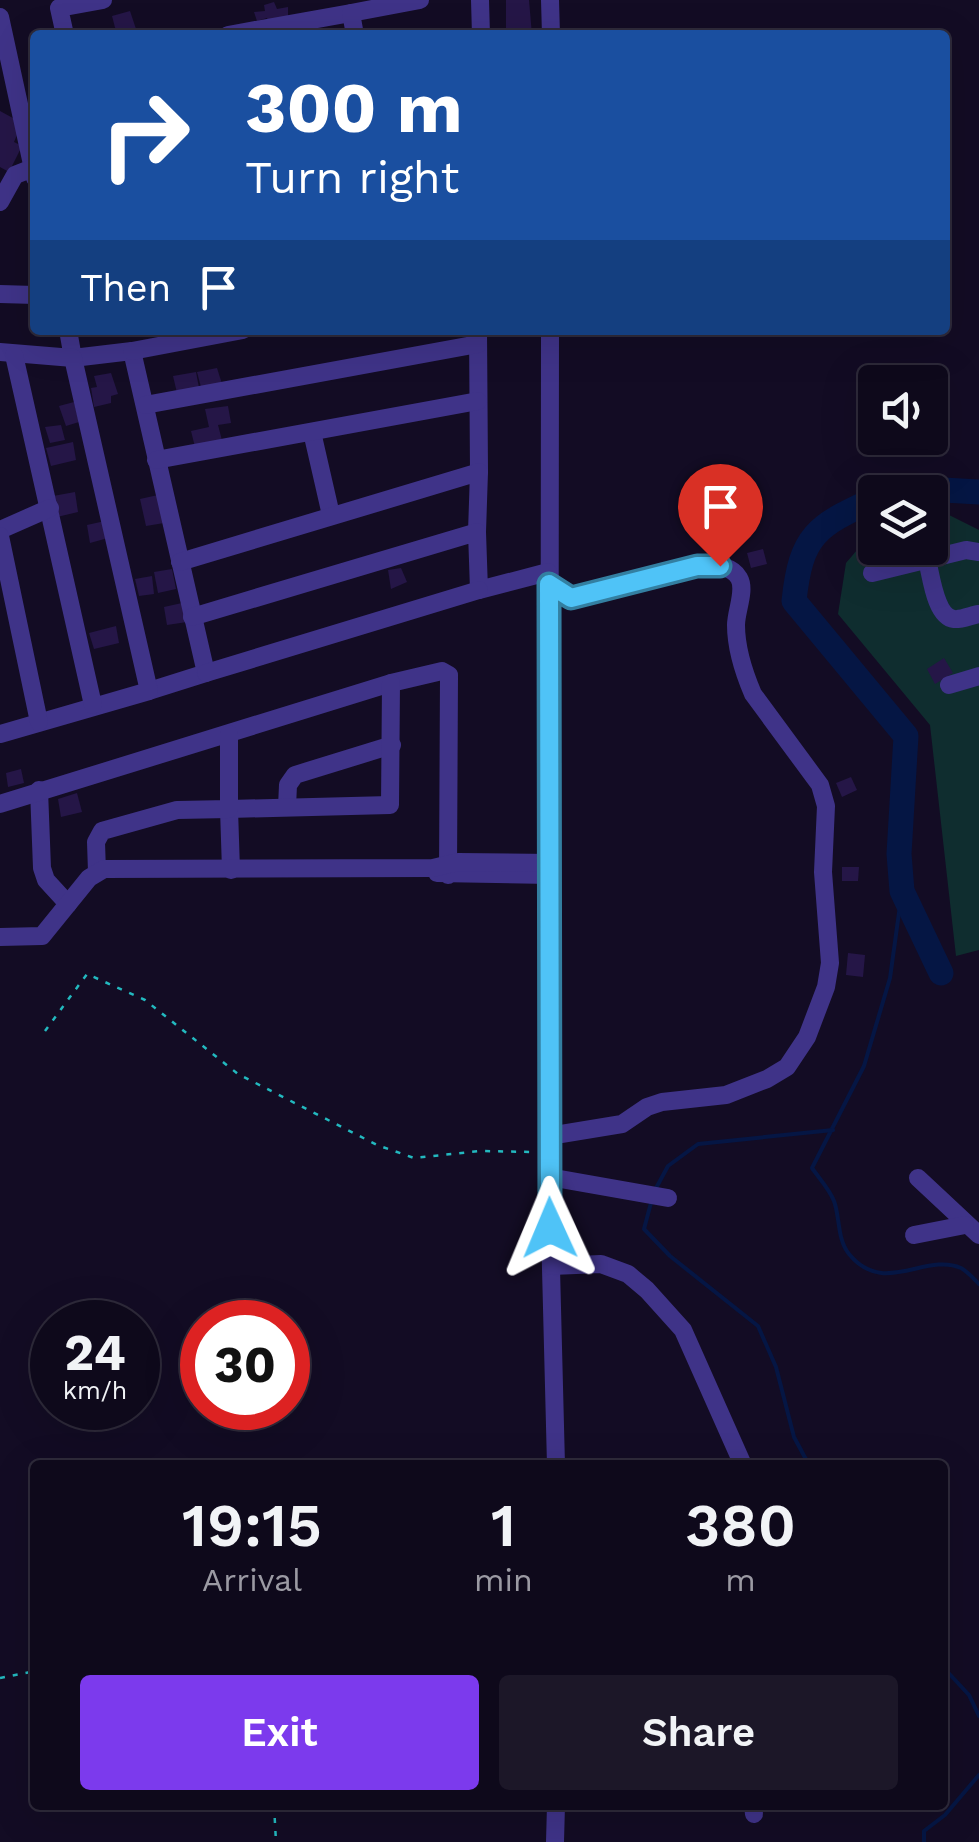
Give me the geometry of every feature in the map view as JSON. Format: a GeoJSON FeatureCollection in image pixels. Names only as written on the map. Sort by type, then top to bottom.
{"type":"FeatureCollection","features":[{"type":"Feature","properties":{"kind":"street"},"geometry":{"type":"LineString","coordinates":[[64,30],[58,4],[102,0]]}},
{"type":"Feature","properties":{"kind":"street"},"geometry":{"type":"LineString","coordinates":[[256,30],[420,0]]}},
{"type":"Feature","properties":{"kind":"street"},"geometry":{"type":"LineString","coordinates":[[480,0],[481,30]]}},
{"type":"Feature","properties":{"kind":"street"},"geometry":{"type":"LineString","coordinates":[[550,0],[551,30]]}},
{"type":"Feature","properties":{"kind":"street"},"geometry":{"type":"LineString","coordinates":[[351,13],[354,30]]}},
{"type":"Feature","properties":{"kind":"street"},"geometry":{"type":"LineString","coordinates":[[0,17],[7,85],[30,160]]}},
{"type":"Feature","properties":{"kind":"street"},"geometry":{"type":"LineString","coordinates":[[0,202],[15,175],[30,173]]}},
{"type":"Feature","properties":{"kind":"street"},"geometry":{"type":"LineString","coordinates":[[0,294],[30,295]]}},
{"type":"Feature","properties":{"kind":"street"},"geometry":{"type":"LineString","coordinates":[[69,335],[149,691]]}},
{"type":"Feature","properties":{"kind":"street"},"geometry":{"type":"LineString","coordinates":[[93,705],[50,508],[7,353],[73,358],[132,352],[217,335]]}},
{"type":"Feature","properties":{"kind":"street"},"geometry":{"type":"LineString","coordinates":[[550,335],[549,1177],[556,1460]]}},
{"type":"Feature","properties":{"kind":"street"},"geometry":{"type":"LineString","coordinates":[[144,405],[478,337],[479,590]]}},
{"type":"Feature","properties":{"kind":"street"},"geometry":{"type":"LineString","coordinates":[[132,352],[206,673]]}},
{"type":"Feature","properties":{"kind":"street"},"geometry":{"type":"LineString","coordinates":[[156,460],[478,400]]}},
{"type":"Feature","properties":{"kind":"street"},"geometry":{"type":"LineString","coordinates":[[312,432],[331,515]]}},
{"type":"Feature","properties":{"kind":"street"},"geometry":{"type":"LineString","coordinates":[[180,562],[479,472]]}},
{"type":"Feature","properties":{"kind":"street"},"geometry":{"type":"LineString","coordinates":[[38,722],[0,533],[50,508]]}},
{"type":"Feature","properties":{"kind":"street"},"geometry":{"type":"LineString","coordinates":[[192,617],[477,532]]}},
{"type":"Feature","properties":{"kind":"street"},"geometry":{"type":"LineString","coordinates":[[948,555],[966,550],[979,552]]}},
{"type":"Feature","properties":{"kind":"street"},"geometry":{"type":"LineString","coordinates":[[549,578],[571,598],[704,564],[720,566],[739,577],[742,585],[737,632],[747,679],[753,694],[820,786],[826,806],[823,872],[830,964],[826,986],[799,1054],[767,1079],[726,1095],[662,1102],[646,1107],[622,1124],[549,1144]]}},
{"type":"Feature","properties":{"kind":"street"},"geometry":{"type":"LineString","coordinates":[[872,573],[906,565]]}},
{"type":"Feature","properties":{"kind":"street"},"geometry":{"type":"LineString","coordinates":[[928,565],[937,598],[948,616],[954,619],[979,614]]}},
{"type":"Feature","properties":{"kind":"street"},"geometry":{"type":"LineString","coordinates":[[0,734],[479,590],[549,578]]}},
{"type":"Feature","properties":{"kind":"street"},"geometry":{"type":"LineString","coordinates":[[0,804],[391,683],[442,671],[449,675],[443,869]]}},
{"type":"Feature","properties":{"kind":"street"},"geometry":{"type":"LineString","coordinates":[[949,684],[979,676]]}},
{"type":"Feature","properties":{"kind":"street"},"geometry":{"type":"LineString","coordinates":[[97,872],[96,842],[102,832],[177,810],[390,806],[391,683]]}},
{"type":"Feature","properties":{"kind":"street"},"geometry":{"type":"LineString","coordinates":[[229,734],[231,870]]}},
{"type":"Feature","properties":{"kind":"street"},"geometry":{"type":"LineString","coordinates":[[286,807],[288,785],[294,775],[392,745]]}},
{"type":"Feature","properties":{"kind":"street"},"geometry":{"type":"LineString","coordinates":[[40,790],[42,868],[46,880],[68,904]]}},
{"type":"Feature","properties":{"kind":"street"},"geometry":{"type":"LineString","coordinates":[[0,937],[42,936],[97,872],[117,868],[551,869]]}},
{"type":"Feature","properties":{"kind":"street"},"geometry":{"type":"LineString","coordinates":[[549,1177],[658,1196]]}},
{"type":"Feature","properties":{"kind":"street"},"geometry":{"type":"LineString","coordinates":[[918,1178],[972,1230]]}},
{"type":"Feature","properties":{"kind":"street"},"geometry":{"type":"LineString","coordinates":[[914,1234],[972,1230]]}},
{"type":"Feature","properties":{"kind":"street"},"geometry":{"type":"LineString","coordinates":[[551,1266],[601,1264],[628,1274],[646,1290],[684,1330],[740,1460]]}},
{"type":"Feature","properties":{"kind":"street"},"geometry":{"type":"LineString","coordinates":[[555,1842],[556,1810]]}},
{"type":"Feature","properties":{"kind":"path"},"geometry":{"type":"LineString","coordinates":[[45,1031],[87,974],[145,1000],[238,1074],[377,1145],[414,1158],[549,1144]]}},
{"type":"Feature","properties":{"kind":"path"},"geometry":{"type":"LineString","coordinates":[[0,1678],[30,1673]]}},
{"type":"Feature","properties":{"kind":"path"},"geometry":{"type":"LineString","coordinates":[[274,1810],[276,1842]]}},
{"type":"Feature","properties":{"kind":"green space"},"geometry":{"type":"Polygon","coordinates":[[[948,514],[979,530],[979,950],[956,956],[930,725],[838,614],[846,563],[858,549],[858,565],[948,565],[948,514]]]}},
{"type":"Feature","properties":{"kind":"building"},"geometry":{"type":"Polygon","coordinates":[[[506,0],[529,0],[532,30],[506,30],[506,0]]]}},
{"type":"Feature","properties":{"kind":"building"},"geometry":{"type":"Polygon","coordinates":[[[274,2],[277,9],[288,7],[288,22],[270,25],[267,18],[257,21],[254,12],[265,11],[264,5],[274,2]]]}},
{"type":"Feature","properties":{"kind":"building"},"geometry":{"type":"Polygon","coordinates":[[[130,11],[136,30],[116,30],[112,16],[130,11]]]}},
{"type":"Feature","properties":{"kind":"building"},"geometry":{"type":"Polygon","coordinates":[[[0,111],[22,123],[14,142],[22,146],[9,172],[0,167],[0,111]]]}},
{"type":"Feature","properties":{"kind":"building"},"geometry":{"type":"Polygon","coordinates":[[[217,368],[223,387],[202,391],[197,372],[217,368]]]}},
{"type":"Feature","properties":{"kind":"building"},"geometry":{"type":"Polygon","coordinates":[[[196,372],[200,393],[178,397],[173,376],[196,372]]]}},
{"type":"Feature","properties":{"kind":"building"},"geometry":{"type":"Polygon","coordinates":[[[111,373],[118,394],[111,396],[111,403],[94,407],[94,376],[111,373]]]}},
{"type":"Feature","properties":{"kind":"building"},"geometry":{"type":"Polygon","coordinates":[[[74,402],[79,422],[66,426],[59,406],[74,402]]]}},
{"type":"Feature","properties":{"kind":"building"},"geometry":{"type":"Polygon","coordinates":[[[228,406],[231,423],[218,425],[224,448],[196,451],[191,431],[209,427],[205,409],[228,406]]]}},
{"type":"Feature","properties":{"kind":"building"},"geometry":{"type":"Polygon","coordinates":[[[61,425],[65,440],[50,443],[45,427],[61,425]]]}},
{"type":"Feature","properties":{"kind":"building"},"geometry":{"type":"Polygon","coordinates":[[[73,442],[76,460],[51,466],[46,448],[73,442]]]}},
{"type":"Feature","properties":{"kind":"building"},"geometry":{"type":"Polygon","coordinates":[[[75,492],[78,512],[57,517],[53,496],[75,492]]]}},
{"type":"Feature","properties":{"kind":"building"},"geometry":{"type":"Polygon","coordinates":[[[158,495],[164,523],[146,526],[140,499],[158,495]]]}},
{"type":"Feature","properties":{"kind":"building"},"geometry":{"type":"Polygon","coordinates":[[[105,521],[108,538],[90,543],[87,525],[105,521]]]}},
{"type":"Feature","properties":{"kind":"building"},"geometry":{"type":"Polygon","coordinates":[[[763,549],[767,564],[751,568],[747,553],[763,549]]]}},
{"type":"Feature","properties":{"kind":"building"},"geometry":{"type":"Polygon","coordinates":[[[401,568],[407,582],[391,589],[388,570],[401,568]]]}},
{"type":"Feature","properties":{"kind":"building"},"geometry":{"type":"Polygon","coordinates":[[[172,569],[176,589],[158,593],[154,572],[172,569]]]}},
{"type":"Feature","properties":{"kind":"building"},"geometry":{"type":"Polygon","coordinates":[[[152,576],[154,594],[139,596],[135,579],[152,576]]]}},
{"type":"Feature","properties":{"kind":"building"},"geometry":{"type":"Polygon","coordinates":[[[182,603],[187,622],[167,625],[164,607],[182,603]]]}},
{"type":"Feature","properties":{"kind":"building"},"geometry":{"type":"Polygon","coordinates":[[[116,626],[119,643],[94,649],[89,633],[116,626]]]}},
{"type":"Feature","properties":{"kind":"building"},"geometry":{"type":"Polygon","coordinates":[[[944,658],[953,673],[935,684],[927,669],[944,658]]]}},
{"type":"Feature","properties":{"kind":"building"},"geometry":{"type":"Polygon","coordinates":[[[21,769],[24,783],[8,787],[6,773],[21,769]]]}},
{"type":"Feature","properties":{"kind":"building"},"geometry":{"type":"Polygon","coordinates":[[[851,777],[857,790],[842,797],[836,783],[851,777]]]}},
{"type":"Feature","properties":{"kind":"building"},"geometry":{"type":"Polygon","coordinates":[[[77,793],[82,812],[61,817],[58,799],[77,793]]]}},
{"type":"Feature","properties":{"kind":"building"},"geometry":{"type":"Polygon","coordinates":[[[842,867],[859,867],[858,881],[842,881],[842,867]]]}},
{"type":"Feature","properties":{"kind":"building"},"geometry":{"type":"Polygon","coordinates":[[[848,953],[865,955],[863,977],[846,975],[848,953]]]}},
{"type":"Feature","properties":{"kind":"waterway"},"geometry":{"type":"LineString","coordinates":[[948,490],[979,492]]}},
{"type":"Feature","properties":{"kind":"waterway"},"geometry":{"type":"LineString","coordinates":[[858,507],[815,535],[801,561],[794,601],[906,736],[899,854],[902,891],[941,973]]}},
{"type":"Feature","properties":{"kind":"waterway"},"geometry":{"type":"LineString","coordinates":[[902,891],[890,978],[864,1066],[812,1168],[834,1201],[845,1248],[862,1266],[890,1273],[947,1265],[963,1269],[979,1284]]}},
{"type":"Feature","properties":{"kind":"waterway"},"geometry":{"type":"LineString","coordinates":[[655,1190],[668,1166],[698,1144],[833,1130]]}},
{"type":"Feature","properties":{"kind":"waterway"},"geometry":{"type":"LineString","coordinates":[[652,1199],[644,1229],[670,1256],[758,1326],[776,1367],[794,1437],[806,1460]]}},
{"type":"Feature","properties":{"kind":"waterway"},"geometry":{"type":"LineString","coordinates":[[948,1672],[969,1695],[979,1716]]}},
{"type":"Feature","properties":{"kind":"waterway"},"geometry":{"type":"LineString","coordinates":[[924,1842],[924,1831],[945,1815],[979,1775]]}},
{"type":"Feature","properties":{"kind":"route"},"geometry":{"type":"LineString","coordinates":[[550,1228],[549,584],[564,595],[578,598],[704,564],[720,566]]}}]}
